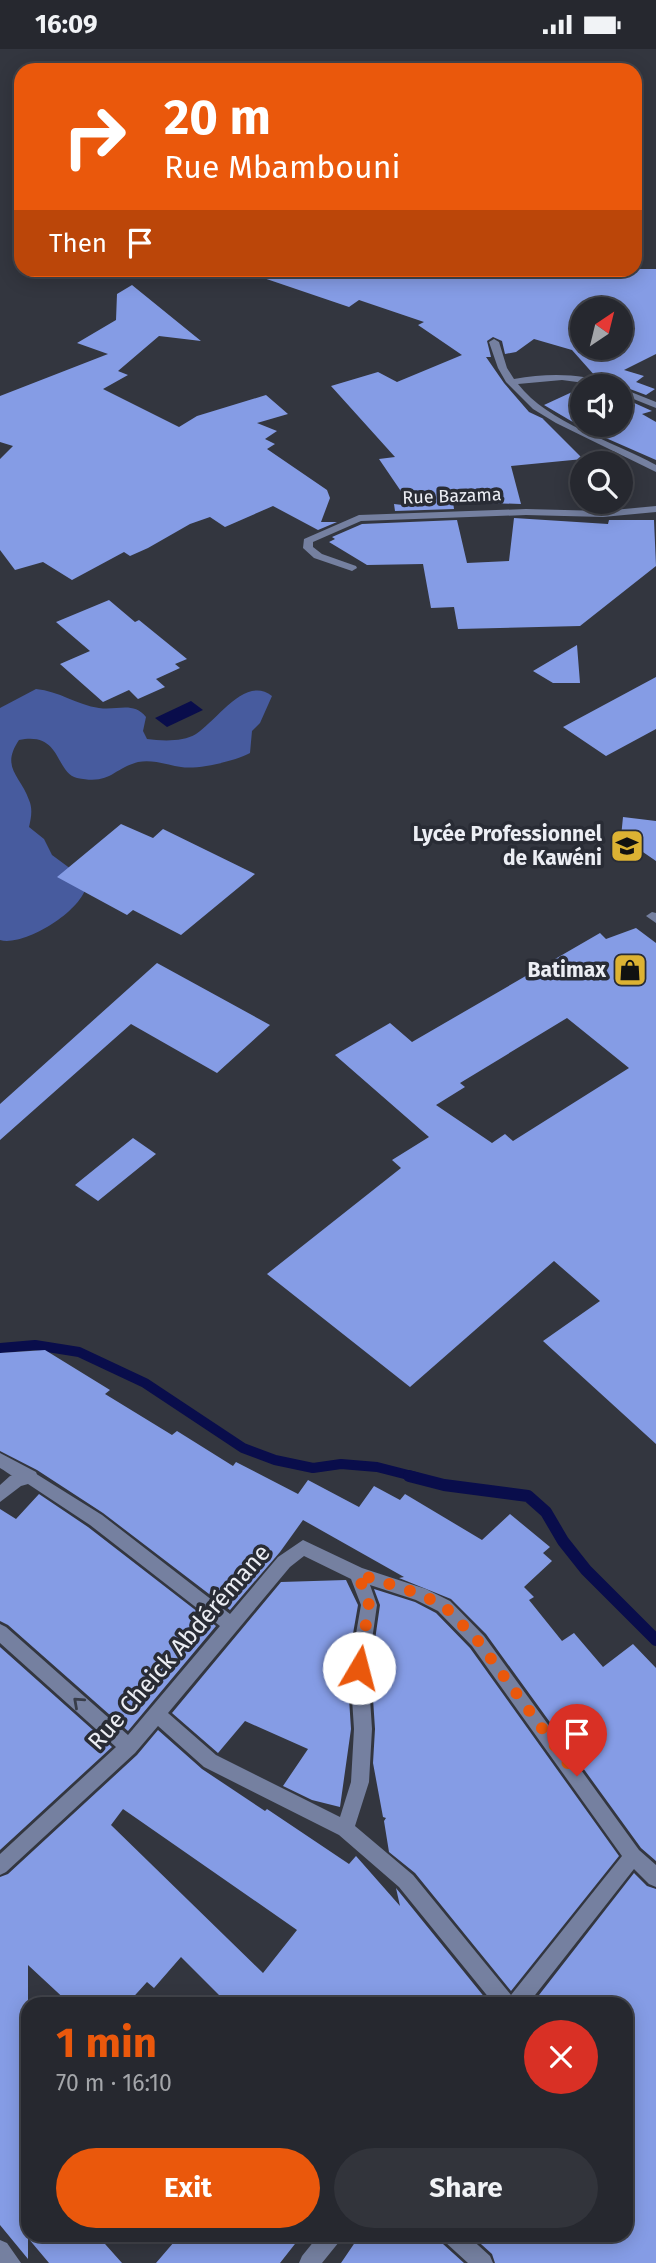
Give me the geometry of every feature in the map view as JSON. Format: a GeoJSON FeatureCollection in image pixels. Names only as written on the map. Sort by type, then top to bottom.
{"type":"FeatureCollection","features":[{"type":"Feature","properties":{"kind":"street"},"geometry":{"type":"LineString","coordinates":[[494,342],[497,362],[511,382],[538,408],[582,434],[656,469]]}},
{"type":"Feature","properties":{"kind":"street"},"geometry":{"type":"LineString","coordinates":[[511,382],[548,376],[570,378]]}},
{"type":"Feature","properties":{"kind":"street"},"geometry":{"type":"LineString","coordinates":[[633,396],[656,405]]}},
{"type":"Feature","properties":{"kind":"street","name":"Rue Bazama"},"geometry":{"type":"LineString","coordinates":[[352,568],[318,557],[308,548],[309,541],[359,518],[526,512],[603,514],[656,509]]}},
{"type":"Feature","properties":{"kind":"street"},"geometry":{"type":"LineString","coordinates":[[0,1460],[96,1520],[230,1624]]}},
{"type":"Feature","properties":{"kind":"street"},"geometry":{"type":"LineString","coordinates":[[0,1495],[16,1481],[30,1477]]}},
{"type":"Feature","properties":{"kind":"street","name":"Rue Cheick Abdérémane"},"geometry":{"type":"LineString","coordinates":[[0,1866],[129,1747],[284,1562],[303,1547],[358,1574]]}},
{"type":"Feature","properties":{"kind":"street"},"geometry":{"type":"LineString","coordinates":[[345,1829],[360,1782],[363,1729],[359,1668],[369,1605],[358,1574]]}},
{"type":"Feature","properties":{"kind":"street"},"geometry":{"type":"LineString","coordinates":[[358,1574],[420,1594],[444,1606],[478,1641],[633,1856],[656,1878]]}},
{"type":"Feature","properties":{"kind":"street"},"geometry":{"type":"LineString","coordinates":[[0,1632],[129,1747]]}},
{"type":"Feature","properties":{"kind":"street"},"geometry":{"type":"LineString","coordinates":[[158,1715],[210,1761],[345,1829],[406,1881],[500,1997]]}},
{"type":"Feature","properties":{"kind":"street"},"geometry":{"type":"LineString","coordinates":[[522,1997],[633,1856]]}},
{"type":"Feature","properties":{"kind":"street"},"geometry":{"type":"LineString","coordinates":[[309,2263],[326,2242]]}},
{"type":"Feature","properties":{"kind":"street"},"geometry":{"type":"LineString","coordinates":[[460,2242],[483,2263]]}},
{"type":"Feature","properties":{"kind":"street"},"geometry":{"type":"LineString","coordinates":[[0,2250],[11,2263]]}},
{"type":"Feature","properties":{"kind":"shaded area"},"geometry":{"type":"Polygon","coordinates":[[[36,689],[106,709],[136,709],[146,717],[143,731],[147,739],[166,740],[179,740],[196,734],[242,695],[262,691],[272,696],[260,723],[252,731],[250,753],[206,766],[188,768],[144,761],[129,765],[104,778],[88,780],[70,775],[43,741],[19,740],[11,758],[14,771],[30,803],[29,827],[44,839],[52,855],[75,872],[86,886],[74,906],[50,925],[23,938],[0,940],[0,708],[36,689]]]}},
{"type":"Feature","properties":{"kind":"shaded area"},"geometry":{"type":"Polygon","coordinates":[[[191,701],[203,710],[167,727],[155,718],[191,701]]]}},
{"type":"Feature","properties":{"kind":"building"},"geometry":{"type":"Polygon","coordinates":[[[642,269],[656,269],[656,354],[624,370],[644,376],[636,382],[655,389],[646,395],[633,390],[633,374],[593,374],[582,361],[634,361],[634,297],[570,297],[570,349],[534,339],[516,352],[505,354],[502,341],[493,337],[487,341],[491,357],[486,357],[529,412],[542,418],[575,451],[570,451],[570,460],[511,466],[521,504],[453,502],[454,509],[395,511],[394,504],[411,506],[379,459],[395,457],[331,386],[378,372],[397,382],[462,355],[418,325],[424,322],[359,300],[349,307],[261,277],[642,277],[642,269]]]}},
{"type":"Feature","properties":{"kind":"building"},"geometry":{"type":"Polygon","coordinates":[[[132,285],[201,341],[159,336],[118,371],[128,375],[103,389],[179,427],[197,416],[266,395],[288,414],[257,423],[277,431],[265,439],[275,444],[267,449],[327,490],[330,498],[321,522],[337,522],[318,530],[273,506],[225,527],[210,517],[190,524],[148,548],[130,556],[124,552],[72,580],[43,562],[15,570],[0,550],[0,459],[13,446],[0,442],[0,396],[108,354],[77,343],[116,320],[117,294],[132,285]]]}},
{"type":"Feature","properties":{"kind":"building"},"geometry":{"type":"Polygon","coordinates":[[[570,393],[570,420],[544,405],[570,393]]]}},
{"type":"Feature","properties":{"kind":"building"},"geometry":{"type":"Polygon","coordinates":[[[633,402],[652,411],[642,414],[656,422],[656,460],[604,437],[633,437],[633,402]]]}},
{"type":"Feature","properties":{"kind":"building"},"geometry":{"type":"Polygon","coordinates":[[[514,518],[608,524],[609,520],[654,520],[656,566],[580,626],[458,629],[454,607],[431,608],[423,564],[367,565],[329,542],[335,539],[332,537],[362,524],[457,520],[467,563],[509,561],[514,518]]]}},
{"type":"Feature","properties":{"kind":"building"},"geometry":{"type":"Polygon","coordinates":[[[109,600],[135,622],[139,620],[187,659],[175,664],[180,668],[156,679],[165,687],[138,699],[129,690],[103,702],[60,664],[90,651],[56,622],[109,600]]]}},
{"type":"Feature","properties":{"kind":"building"},"geometry":{"type":"Polygon","coordinates":[[[577,645],[580,683],[553,683],[533,671],[577,645]]]}},
{"type":"Feature","properties":{"kind":"building"},"geometry":{"type":"Polygon","coordinates":[[[656,677],[656,729],[606,756],[563,727],[656,677]]]}},
{"type":"Feature","properties":{"kind":"building"},"geometry":{"type":"Polygon","coordinates":[[[623,817],[656,821],[656,861],[621,837],[623,817]]]}},
{"type":"Feature","properties":{"kind":"building"},"geometry":{"type":"Polygon","coordinates":[[[121,824],[153,838],[163,829],[255,874],[181,935],[133,910],[127,915],[57,877],[121,824]]]}},
{"type":"Feature","properties":{"kind":"building"},"geometry":{"type":"Polygon","coordinates":[[[636,928],[656,943],[656,1444],[543,1341],[600,1301],[554,1261],[410,1387],[267,1274],[401,1168],[392,1160],[429,1137],[335,1055],[390,1023],[412,1042],[600,933],[606,939],[636,928]],[[567,1018],[460,1083],[465,1087],[436,1105],[492,1143],[505,1134],[513,1141],[629,1068],[567,1018]]]}},
{"type":"Feature","properties":{"kind":"building"},"geometry":{"type":"Polygon","coordinates":[[[157,963],[270,1025],[217,1073],[131,1024],[0,1140],[0,1104],[157,963]]]}},
{"type":"Feature","properties":{"kind":"building"},"geometry":{"type":"Polygon","coordinates":[[[133,1138],[156,1154],[98,1201],[75,1185],[133,1138]]]}},
{"type":"Feature","properties":{"kind":"building"},"geometry":{"type":"Polygon","coordinates":[[[45,1350],[110,1390],[105,1394],[172,1435],[177,1431],[233,1466],[236,1462],[298,1494],[308,1480],[359,1507],[374,1486],[400,1500],[405,1494],[482,1540],[510,1514],[550,1547],[543,1553],[552,1561],[524,1587],[534,1597],[529,1600],[562,1641],[574,1633],[603,1667],[633,1644],[656,1668],[656,1861],[641,1848],[486,1634],[451,1599],[399,1578],[404,1577],[303,1520],[280,1552],[230,1610],[103,1513],[37,1470],[0,1451],[0,1353],[45,1350]]]}},
{"type":"Feature","properties":{"kind":"building"},"geometry":{"type":"Polygon","coordinates":[[[39,1494],[88,1527],[216,1626],[128,1731],[8,1625],[0,1621],[0,1509],[16,1519],[39,1494]]]}},
{"type":"Feature","properties":{"kind":"building"},"geometry":{"type":"Polygon","coordinates":[[[346,1580],[358,1605],[347,1668],[351,1729],[340,1807],[312,1800],[283,1786],[308,1749],[245,1721],[218,1753],[172,1713],[281,1582],[346,1580]]]}},
{"type":"Feature","properties":{"kind":"building"},"geometry":{"type":"Polygon","coordinates":[[[374,1589],[415,1602],[436,1613],[470,1648],[619,1856],[511,1991],[415,1873],[389,1852],[384,1821],[386,1818],[383,1817],[373,1763],[375,1729],[371,1668],[380,1605],[374,1589]]]}},
{"type":"Feature","properties":{"kind":"building"},"geometry":{"type":"Polygon","coordinates":[[[0,1647],[112,1747],[0,1850],[0,1647]]]}},
{"type":"Feature","properties":{"kind":"building"},"geometry":{"type":"Polygon","coordinates":[[[158,1730],[202,1769],[265,1811],[267,1809],[349,1864],[356,1856],[400,1906],[396,1888],[484,1997],[221,1997],[181,1957],[154,1988],[147,1982],[133,1997],[62,1997],[28,1965],[28,1997],[21,1997],[21,2242],[28,2242],[28,2259],[0,2225],[0,1877],[8,1874],[137,1755],[158,1730]],[[123,1809],[111,1825],[263,1973],[297,1930],[123,1809]]]}},
{"type":"Feature","properties":{"kind":"building"},"geometry":{"type":"Polygon","coordinates":[[[634,1873],[647,1886],[656,1889],[656,2263],[495,2263],[492,2254],[479,2242],[633,2242],[633,1997],[537,1997],[634,1873]]]}},
{"type":"Feature","properties":{"kind":"building"},"geometry":{"type":"Polygon","coordinates":[[[31,2242],[103,2242],[122,2263],[49,2263],[31,2242]]]}},
{"type":"Feature","properties":{"kind":"building"},"geometry":{"type":"Polygon","coordinates":[[[174,2242],[296,2242],[280,2263],[156,2263],[174,2242]]]}},
{"type":"Feature","properties":{"kind":"building"},"geometry":{"type":"Polygon","coordinates":[[[355,2242],[442,2242],[464,2263],[341,2263],[355,2242]]]}},
{"type":"Feature","properties":{"kind":"waterway"},"geometry":{"type":"LineString","coordinates":[[0,1348],[35,1345],[79,1352],[145,1383],[243,1448],[275,1460],[313,1468],[341,1464],[377,1467],[416,1477]]}},
{"type":"Feature","properties":{"kind":"waterway"},"geometry":{"type":"LineString","coordinates":[[409,1476],[444,1485],[528,1496],[546,1512],[563,1541],[586,1570],[656,1640]]}},
{"type":"Feature","properties":{"kind":"place","name":"Lycée Professionnel de Kawéni"},"geometry":{"type":"Point","coordinates":[627,846]}},
{"type":"Feature","properties":{"kind":"place","name":"Batimax"},"geometry":{"type":"Point","coordinates":[630,970]}},
{"type":"Feature","properties":{"kind":"route"},"geometry":{"type":"LineString","coordinates":[[359,1668],[369,1605],[358,1574],[420,1594],[444,1606],[478,1641],[577,1776]]}}]}
